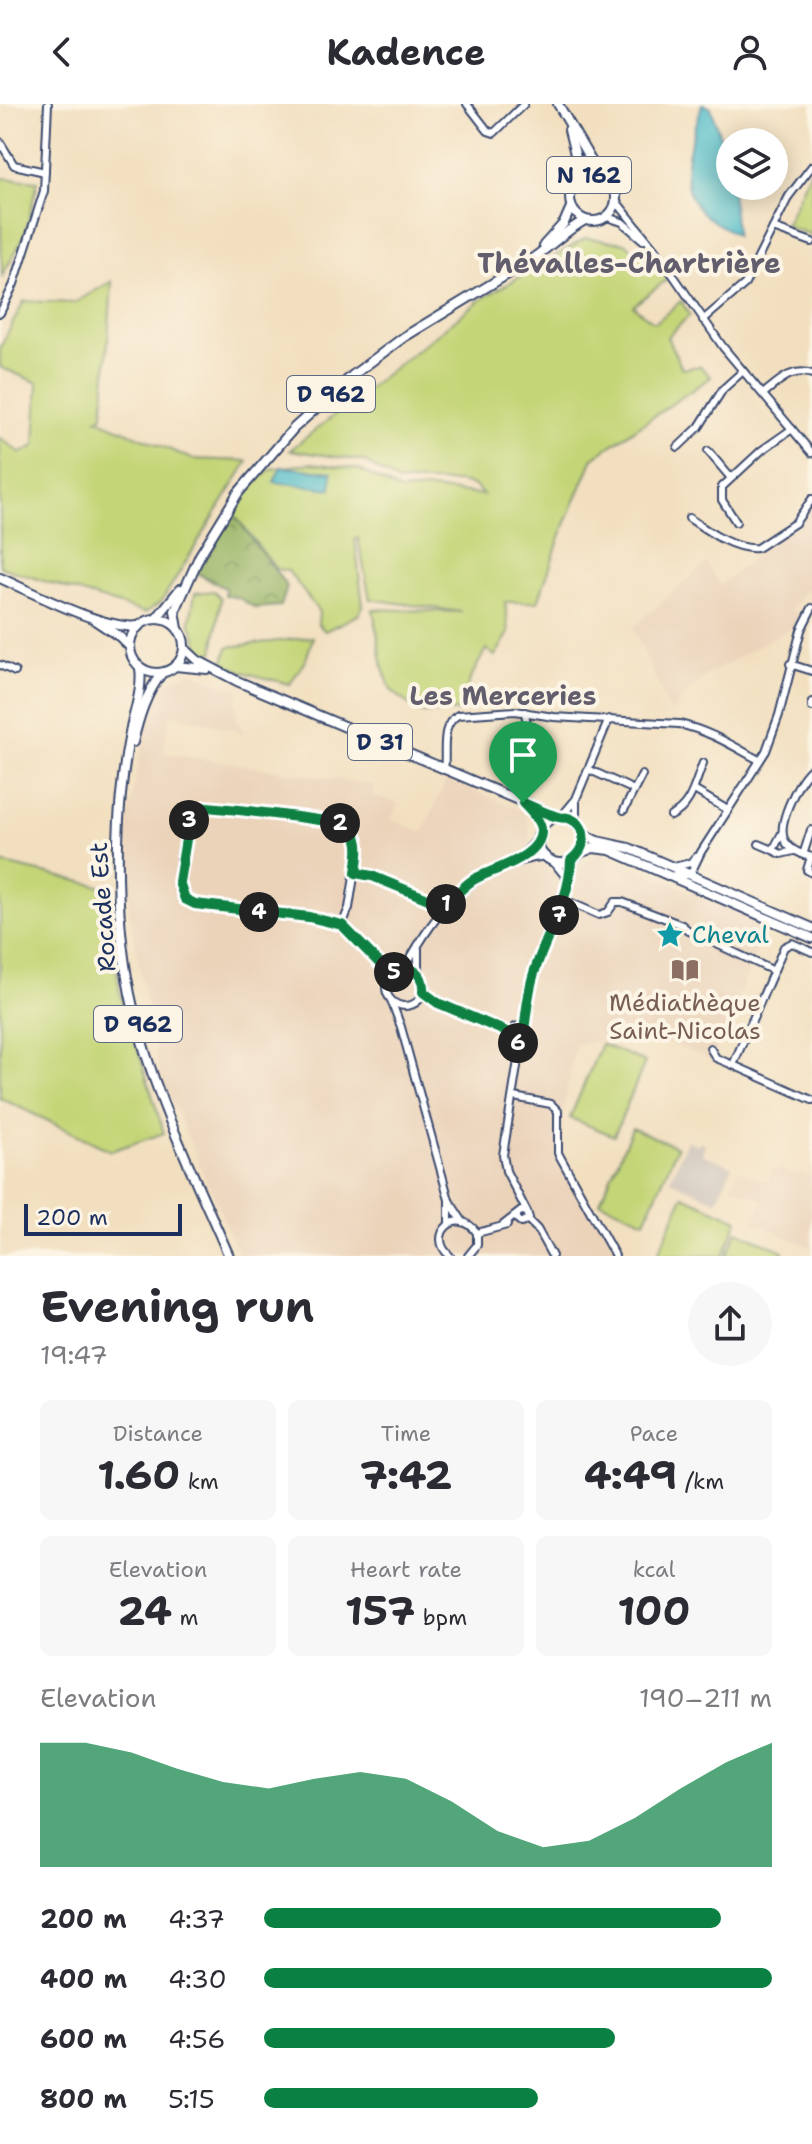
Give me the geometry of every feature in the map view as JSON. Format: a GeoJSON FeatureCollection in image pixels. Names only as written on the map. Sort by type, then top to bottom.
{"type":"FeatureCollection","features":[{"type":"Feature","properties":{"kind":"main road"},"geometry":{"type":"LineString","coordinates":[[558,104],[600,176]]}},
{"type":"Feature","properties":{"kind":"main road"},"geometry":{"type":"LineString","coordinates":[[566,118],[577,162],[578,180]]}},
{"type":"Feature","properties":{"kind":"main road","name":"N 162"},"geometry":{"type":"LineString","coordinates":[[588,175],[600,176],[611,183],[616,201],[607,217],[596,221],[585,220],[576,215],[571,207],[571,189],[578,180],[588,175]]}},
{"type":"Feature","properties":{"kind":"main road","name":"D 962"},"geometry":{"type":"LineString","coordinates":[[526,263],[564,223],[571,207]]}},
{"type":"Feature","properties":{"kind":"main road","name":"D 962"},"geometry":{"type":"LineString","coordinates":[[178,629],[175,611],[188,579],[238,493],[294,428],[353,375],[404,337],[545,251],[570,228],[585,220]]}},
{"type":"Feature","properties":{"kind":"main road"},"geometry":{"type":"LineString","coordinates":[[0,578],[85,615],[122,627],[164,620],[178,629],[184,648],[175,666],[162,673],[140,668],[131,655],[130,647],[132,635],[139,626]]}},
{"type":"Feature","properties":{"kind":"main road","name":"D 962"},"geometry":{"type":"LineString","coordinates":[[156,619],[188,579]]}},
{"type":"Feature","properties":{"kind":"main road"},"geometry":{"type":"LineString","coordinates":[[85,615],[130,647]]}},
{"type":"Feature","properties":{"kind":"main road","name":"D 31"},"geometry":{"type":"LineString","coordinates":[[184,648],[216,671]]}},
{"type":"Feature","properties":{"kind":"main road","name":"D 31"},"geometry":{"type":"LineString","coordinates":[[175,666],[216,671],[560,817]]}},
{"type":"Feature","properties":{"kind":"main road","name":"Rocade Est"},"geometry":{"type":"LineString","coordinates":[[140,668],[141,685],[130,729],[118,838],[118,895],[130,994],[162,1099],[229,1256]]}},
{"type":"Feature","properties":{"kind":"main road","name":"Rocade Est"},"geometry":{"type":"LineString","coordinates":[[124,777],[143,705],[162,673]]}},
{"type":"Feature","properties":{"kind":"main road"},"geometry":{"type":"LineString","coordinates":[[523,803],[538,820],[542,851],[549,858],[571,860],[593,848],[610,850],[812,938]]}},
{"type":"Feature","properties":{"kind":"main road"},"geometry":{"type":"LineString","coordinates":[[540,834],[547,822],[560,817],[576,822],[583,834],[584,844],[580,853]]}},
{"type":"Feature","properties":{"kind":"main road"},"geometry":{"type":"LineString","coordinates":[[583,834],[597,841],[629,848],[812,928]]}},
{"type":"Feature","properties":{"kind":"street"},"geometry":{"type":"LineString","coordinates":[[0,313],[35,226],[44,191],[48,104]]}},
{"type":"Feature","properties":{"kind":"street"},"geometry":{"type":"LineString","coordinates":[[467,104],[488,131],[494,133],[524,104]]}},
{"type":"Feature","properties":{"kind":"street"},"geometry":{"type":"LineString","coordinates":[[0,142],[14,165],[45,172]]}},
{"type":"Feature","properties":{"kind":"street"},"geometry":{"type":"LineString","coordinates":[[703,320],[745,284],[789,196],[812,166]]}},
{"type":"Feature","properties":{"kind":"street"},"geometry":{"type":"LineString","coordinates":[[616,201],[657,252],[703,320],[812,453]]}},
{"type":"Feature","properties":{"kind":"street"},"geometry":{"type":"LineString","coordinates":[[607,217],[622,222],[657,252]]}},
{"type":"Feature","properties":{"kind":"street"},"geometry":{"type":"LineString","coordinates":[[773,228],[812,242]]}},
{"type":"Feature","properties":{"kind":"street"},"geometry":{"type":"LineString","coordinates":[[678,447],[699,427],[723,389],[743,371]]}},
{"type":"Feature","properties":{"kind":"street"},"geometry":{"type":"LineString","coordinates":[[763,394],[790,374],[798,371],[812,374]]}},
{"type":"Feature","properties":{"kind":"street"},"geometry":{"type":"LineString","coordinates":[[736,522],[721,493],[730,477],[792,429]]}},
{"type":"Feature","properties":{"kind":"street"},"geometry":{"type":"LineString","coordinates":[[708,451],[730,477]]}},
{"type":"Feature","properties":{"kind":"street"},"geometry":{"type":"LineString","coordinates":[[689,518],[708,532],[732,543],[757,548],[795,523],[812,499]]}},
{"type":"Feature","properties":{"kind":"street"},"geometry":{"type":"LineString","coordinates":[[635,860],[675,875],[690,875],[701,852],[766,751],[779,715],[790,664],[812,608]]}},
{"type":"Feature","properties":{"kind":"street"},"geometry":{"type":"LineString","coordinates":[[790,664],[812,671]]}},
{"type":"Feature","properties":{"kind":"street"},"geometry":{"type":"LineString","coordinates":[[0,665],[15,672]]}},
{"type":"Feature","properties":{"kind":"street"},"geometry":{"type":"LineString","coordinates":[[444,770],[446,734],[453,717],[525,712],[679,724],[730,742],[759,760]]}},
{"type":"Feature","properties":{"kind":"street"},"geometry":{"type":"LineString","coordinates":[[525,712],[531,752],[525,768]]}},
{"type":"Feature","properties":{"kind":"street"},"geometry":{"type":"LineString","coordinates":[[560,817],[576,799],[609,719]]}},
{"type":"Feature","properties":{"kind":"street"},"geometry":{"type":"LineString","coordinates":[[671,816],[677,814],[694,790],[703,763]]}},
{"type":"Feature","properties":{"kind":"street"},"geometry":{"type":"LineString","coordinates":[[808,856],[794,851],[784,840],[782,821],[796,788],[812,768]]}},
{"type":"Feature","properties":{"kind":"street"},"geometry":{"type":"LineString","coordinates":[[590,770],[632,789]]}},
{"type":"Feature","properties":{"kind":"street"},"geometry":{"type":"LineString","coordinates":[[624,810],[632,789],[642,775]]}},
{"type":"Feature","properties":{"kind":"street"},"geometry":{"type":"LineString","coordinates":[[694,790],[728,810]]}},
{"type":"Feature","properties":{"kind":"street"},"geometry":{"type":"LineString","coordinates":[[576,799],[576,822]]}},
{"type":"Feature","properties":{"kind":"street"},"geometry":{"type":"LineString","coordinates":[[342,925],[349,908],[359,845],[357,836],[347,824],[207,807],[192,814],[186,827],[179,882],[182,894],[189,901],[221,909],[309,917],[342,925],[391,975]]}},
{"type":"Feature","properties":{"kind":"street"},"geometry":{"type":"LineString","coordinates":[[811,830],[807,870],[812,873]]}},
{"type":"Feature","properties":{"kind":"street"},"geometry":{"type":"LineString","coordinates":[[773,850],[782,833]]}},
{"type":"Feature","properties":{"kind":"street"},"geometry":{"type":"LineString","coordinates":[[445,1255],[441,1236],[449,1224],[449,1200],[401,1027],[386,985],[391,975],[405,968],[418,943],[445,906],[472,881],[524,855],[540,834]]}},
{"type":"Feature","properties":{"kind":"street"},"geometry":{"type":"LineString","coordinates":[[759,844],[781,854],[794,851]]}},
{"type":"Feature","properties":{"kind":"street"},"geometry":{"type":"LineString","coordinates":[[672,867],[690,863],[701,852]]}},
{"type":"Feature","properties":{"kind":"street"},"geometry":{"type":"LineString","coordinates":[[514,862],[549,858],[570,882]]}},
{"type":"Feature","properties":{"kind":"street"},"geometry":{"type":"LineString","coordinates":[[552,1256],[537,1229],[526,1218],[520,1197],[506,1171],[503,1155],[521,1054],[518,1031],[527,1013],[532,981],[565,900],[571,860]]}},
{"type":"Feature","properties":{"kind":"street"},"geometry":{"type":"LineString","coordinates":[[356,873],[372,876],[445,906]]}},
{"type":"Feature","properties":{"kind":"street"},"geometry":{"type":"LineString","coordinates":[[565,900],[599,915],[608,912],[615,902],[622,902],[682,925],[774,971]]}},
{"type":"Feature","properties":{"kind":"street"},"geometry":{"type":"LineString","coordinates":[[418,943],[418,973],[423,982],[419,1000]]}},
{"type":"Feature","properties":{"kind":"street"},"geometry":{"type":"LineString","coordinates":[[733,1065],[784,947],[792,943],[812,952]]}},
{"type":"Feature","properties":{"kind":"street"},"geometry":{"type":"LineString","coordinates":[[405,968],[418,973]]}},
{"type":"Feature","properties":{"kind":"street"},"geometry":{"type":"LineString","coordinates":[[423,992],[438,1003],[497,1029],[518,1031]]}},
{"type":"Feature","properties":{"kind":"street"},"geometry":{"type":"LineString","coordinates":[[391,1000],[409,1005],[419,1000],[438,1003]]}},
{"type":"Feature","properties":{"kind":"street"},"geometry":{"type":"LineString","coordinates":[[401,1027],[409,1005]]}},
{"type":"Feature","properties":{"kind":"street"},"geometry":{"type":"LineString","coordinates":[[710,1048],[716,1058],[812,1100]]}},
{"type":"Feature","properties":{"kind":"street"},"geometry":{"type":"LineString","coordinates":[[514,1097],[551,1104],[558,1111],[558,1153],[615,1256]]}},
{"type":"Feature","properties":{"kind":"street"},"geometry":{"type":"LineString","coordinates":[[520,1197],[518,1221],[526,1218]]}},
{"type":"Feature","properties":{"kind":"street"},"geometry":{"type":"LineString","coordinates":[[449,1200],[463,1222],[477,1233],[477,1245],[469,1256]]}},
{"type":"Feature","properties":{"kind":"street"},"geometry":{"type":"LineString","coordinates":[[503,1225],[518,1214]]}},
{"type":"Feature","properties":{"kind":"street"},"geometry":{"type":"LineString","coordinates":[[477,1233],[526,1218]]}},
{"type":"Feature","properties":{"kind":"street"},"geometry":{"type":"LineString","coordinates":[[449,1224],[463,1222]]}},
{"type":"Feature","properties":{"kind":"shaded area"},"geometry":{"type":"Polygon","coordinates":[[[812,501],[812,593],[805,590],[791,609],[802,617],[798,623],[704,677],[670,712],[633,628],[706,563],[720,585],[753,558],[748,550],[767,546],[772,539],[794,526],[812,501]]]}},
{"type":"Feature","properties":{"kind":"shaded area"},"geometry":{"type":"Polygon","coordinates":[[[191,672],[240,691],[236,700],[237,719],[245,735],[227,727],[170,714],[163,753],[374,785],[372,796],[398,803],[391,820],[423,832],[446,780],[522,810],[528,818],[530,839],[540,862],[555,872],[578,868],[599,852],[768,925],[712,1060],[652,1036],[575,1044],[561,1149],[619,1256],[240,1256],[160,1074],[129,911],[128,819],[149,711],[165,684],[191,672]]]}},
{"type":"Feature","properties":{"kind":"shaded area"},"geometry":{"type":"Polygon","coordinates":[[[687,1140],[698,1145],[700,1142],[705,1144],[702,1154],[732,1166],[717,1201],[670,1180],[687,1140]]]}},
{"type":"Feature","properties":{"kind":"shaded area"},"geometry":{"type":"Polygon","coordinates":[[[779,1168],[812,1177],[812,1248],[754,1223],[763,1200],[731,1187],[738,1170],[767,1182],[773,1169],[778,1171],[779,1168]]]}},
{"type":"Feature","properties":{"kind":"green space"},"geometry":{"type":"Polygon","coordinates":[[[812,167],[812,235],[785,226],[812,167]]]}},
{"type":"Feature","properties":{"kind":"green space"},"geometry":{"type":"Polygon","coordinates":[[[0,178],[38,181],[24,237],[2,276],[0,178]]]}},
{"type":"Feature","properties":{"kind":"green space"},"geometry":{"type":"Polygon","coordinates":[[[586,238],[625,243],[669,278],[633,306],[655,323],[681,301],[690,315],[667,337],[682,369],[700,366],[711,377],[593,458],[561,534],[538,602],[505,602],[509,633],[495,656],[486,649],[470,679],[461,711],[419,713],[391,690],[383,668],[373,609],[462,612],[370,599],[358,538],[355,540],[363,606],[358,615],[325,631],[318,624],[319,612],[288,571],[276,569],[233,513],[247,492],[270,469],[312,463],[358,469],[400,491],[430,489],[483,495],[475,486],[460,482],[398,482],[364,461],[290,450],[480,300],[586,238]]]}},
{"type":"Feature","properties":{"kind":"green space"},"geometry":{"type":"Polygon","coordinates":[[[112,281],[103,416],[97,419],[192,459],[248,461],[161,602],[145,613],[0,567],[0,438],[21,453],[35,446],[38,383],[0,367],[0,348],[24,301],[74,303],[112,281]]]}},
{"type":"Feature","properties":{"kind":"green space"},"geometry":{"type":"Polygon","coordinates":[[[233,513],[287,587],[281,606],[255,608],[239,598],[225,595],[225,588],[197,573],[233,513]]]}},
{"type":"Feature","properties":{"kind":"green space"},"geometry":{"type":"Polygon","coordinates":[[[214,591],[221,598],[213,653],[202,653],[190,622],[195,593],[214,591]]]}},
{"type":"Feature","properties":{"kind":"green space"},"geometry":{"type":"Polygon","coordinates":[[[313,637],[306,659],[290,684],[223,664],[228,647],[313,637]]]}},
{"type":"Feature","properties":{"kind":"green space"},"geometry":{"type":"Polygon","coordinates":[[[0,863],[105,887],[120,993],[164,1133],[111,1151],[0,1098],[0,863]]]}},
{"type":"Feature","properties":{"kind":"green space"},"geometry":{"type":"Polygon","coordinates":[[[601,1044],[645,1062],[614,1136],[570,1118],[601,1044]]]}},
{"type":"Feature","properties":{"kind":"green space"},"geometry":{"type":"Polygon","coordinates":[[[632,1128],[677,1147],[645,1221],[600,1202],[632,1128]]]}},
{"type":"Feature","properties":{"kind":"green space"},"geometry":{"type":"Polygon","coordinates":[[[683,1196],[738,1220],[723,1256],[657,1256],[683,1196]]]}},
{"type":"Feature","properties":{"kind":"green space"},"geometry":{"type":"Polygon","coordinates":[[[737,1231],[783,1251],[781,1256],[726,1256],[737,1231]]]}},
{"type":"Feature","properties":{"kind":"water"},"geometry":{"type":"Polygon","coordinates":[[[702,104],[711,108],[717,128],[716,200],[733,200],[736,235],[712,221],[694,203],[686,176],[702,104]]]}},
{"type":"Feature","properties":{"kind":"water"},"geometry":{"type":"Polygon","coordinates":[[[281,467],[332,472],[331,489],[274,482],[281,467]]]}},
{"type":"Feature","properties":{"kind":"place","name":"Cheval"},"geometry":{"type":"Point","coordinates":[670,935]}},
{"type":"Feature","properties":{"kind":"place","name":"Médiathèque Saint-Nicolas"},"geometry":{"type":"Point","coordinates":[685,970]}},
{"type":"Feature","properties":{"kind":"district","name":"Thévalles-Chartrière"},"geometry":{"type":"Point","coordinates":[629,263]}},
{"type":"Feature","properties":{"kind":"district","name":"Les Merceries"},"geometry":{"type":"Point","coordinates":[503,696]}},
{"type":"Feature","properties":{"kind":"route"},"geometry":{"type":"LineString","coordinates":[[523,803],[558,817],[572,819],[581,828],[584,844],[580,853],[571,860],[565,900],[532,981],[521,1054],[516,1036],[438,1003],[423,992],[423,982],[414,970],[400,969],[391,975],[342,925],[309,917],[195,904],[185,899],[180,888],[186,827],[192,814],[207,807],[347,824],[357,836],[359,845],[356,873],[402,887],[445,906],[472,881],[524,855],[539,837],[541,830],[538,820],[523,803]]}}]}
